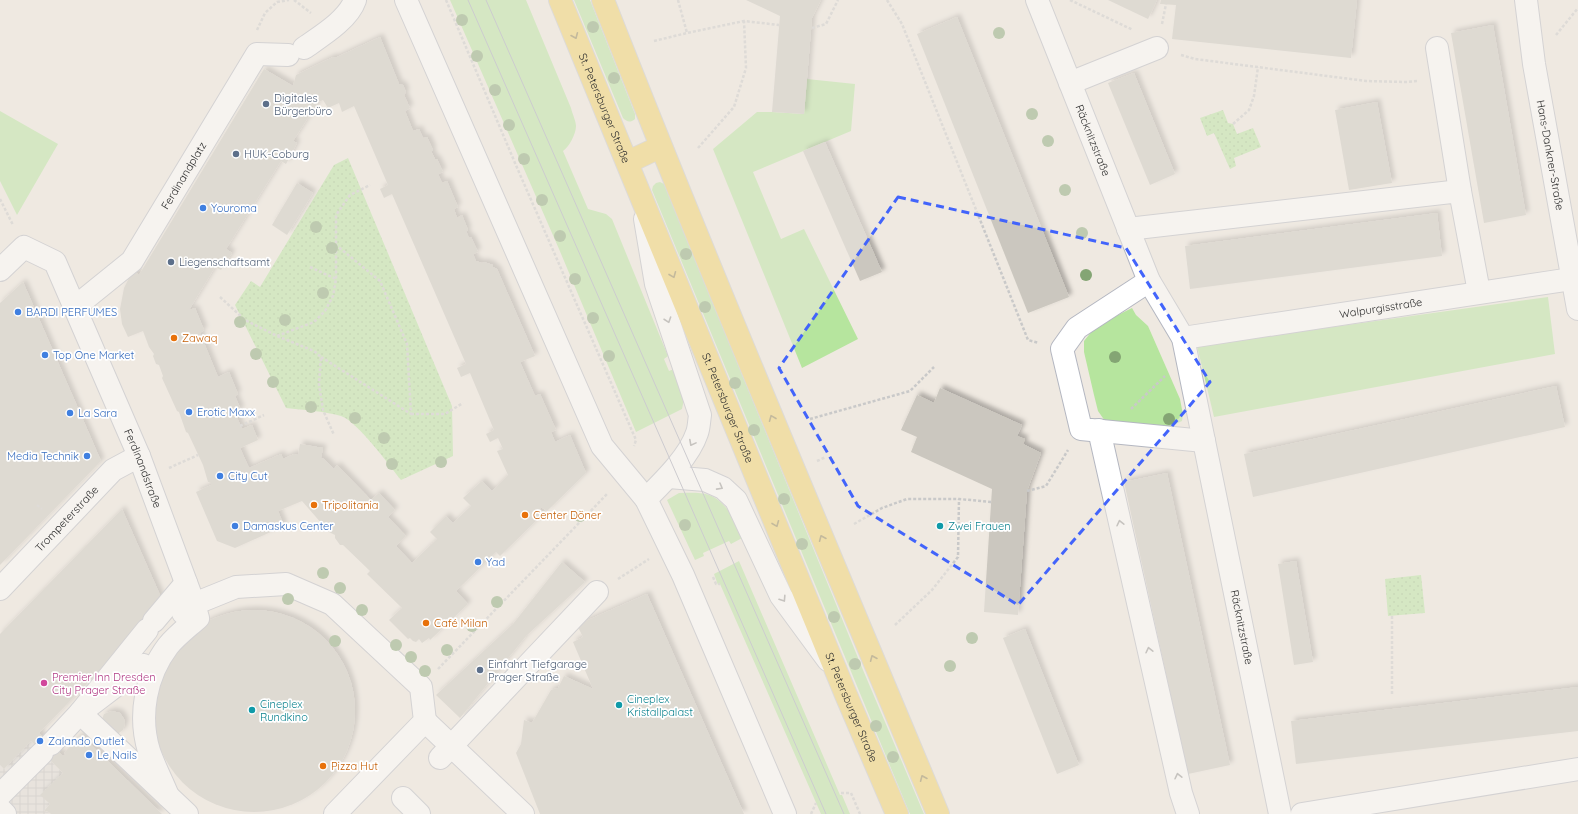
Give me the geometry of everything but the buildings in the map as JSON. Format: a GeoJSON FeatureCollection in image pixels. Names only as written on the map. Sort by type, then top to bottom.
{"type":"FeatureCollection","features":[{"type":"Feature","properties":{"kind":"main road","name":"St. Petersburger Straße"},"geometry":{"type":"LineString","coordinates":[[560,0],[628,162],[642,200],[837,673],[897,814]]}},
{"type":"Feature","properties":{"kind":"main road"},"geometry":{"type":"LineString","coordinates":[[603,0],[660,147],[815,523],[938,814]]}},
{"type":"Feature","properties":{"kind":"main road"},"geometry":{"type":"LineString","coordinates":[[628,162],[660,147]]}},
{"type":"Feature","properties":{"kind":"street"},"geometry":{"type":"LineString","coordinates":[[257,54],[296,51],[332,28],[352,8],[355,0]]}},
{"type":"Feature","properties":{"kind":"street"},"geometry":{"type":"LineString","coordinates":[[406,0],[602,446],[646,499],[683,574],[785,814]]}},
{"type":"Feature","properties":{"kind":"street","name":"Räcknitzstraße"},"geometry":{"type":"LineString","coordinates":[[1037,0],[1149,281],[1183,338],[1280,814]]}},
{"type":"Feature","properties":{"kind":"street","name":"Hans-Dankner-Straße"},"geometry":{"type":"LineString","coordinates":[[1526,0],[1534,64],[1575,278],[1578,309]]}},
{"type":"Feature","properties":{"kind":"street"},"geometry":{"type":"LineString","coordinates":[[1070,83],[1157,48]]}},
{"type":"Feature","properties":{"kind":"street"},"geometry":{"type":"LineString","coordinates":[[1437,48],[1460,191],[1479,292]]}},
{"type":"Feature","properties":{"kind":"street","name":"Ferdinandplatz"},"geometry":{"type":"LineString","coordinates":[[75,307],[132,261],[257,54]]}},
{"type":"Feature","properties":{"kind":"street"},"geometry":{"type":"LineString","coordinates":[[1128,229],[1460,191]]}},
{"type":"Feature","properties":{"kind":"street"},"geometry":{"type":"LineString","coordinates":[[642,200],[656,284],[700,415],[698,433],[689,450],[669,477],[646,499]]}},
{"type":"Feature","properties":{"kind":"street"},"geometry":{"type":"LineString","coordinates":[[0,270],[24,247]]}},
{"type":"Feature","properties":{"kind":"street","name":"Ferdinandstraße"},"geometry":{"type":"LineString","coordinates":[[24,247],[54,262],[139,456],[194,604]]}},
{"type":"Feature","properties":{"kind":"street","name":"Walpurgisstraße"},"geometry":{"type":"LineString","coordinates":[[1183,338],[1575,278]]}},
{"type":"Feature","properties":{"kind":"street"},"geometry":{"type":"LineString","coordinates":[[1149,281],[1077,328],[1062,349],[1096,430],[1181,793],[1188,814]]}},
{"type":"Feature","properties":{"kind":"street"},"geometry":{"type":"LineString","coordinates":[[1096,430],[1204,441]]}},
{"type":"Feature","properties":{"kind":"street","name":"Trompeterstraße"},"geometry":{"type":"LineString","coordinates":[[0,589],[113,470],[139,456]]}},
{"type":"Feature","properties":{"kind":"street"},"geometry":{"type":"LineString","coordinates":[[669,477],[705,480],[723,488],[736,500],[781,596],[837,673]]}},
{"type":"Feature","properties":{"kind":"street"},"geometry":{"type":"LineString","coordinates":[[168,796],[150,751],[145,734],[143,717],[148,688],[141,664],[150,626],[186,583]]}},
{"type":"Feature","properties":{"kind":"street"},"geometry":{"type":"LineString","coordinates":[[176,619],[194,604],[236,587],[286,584],[332,604],[421,687],[425,721],[446,752],[523,814]]}},
{"type":"Feature","properties":{"kind":"street"},"geometry":{"type":"LineString","coordinates":[[446,752],[597,592]]}},
{"type":"Feature","properties":{"kind":"street"},"geometry":{"type":"LineString","coordinates":[[0,795],[80,713],[141,664],[169,646],[198,618],[194,604]]}},
{"type":"Feature","properties":{"kind":"street"},"geometry":{"type":"LineString","coordinates":[[80,713],[187,814]]}},
{"type":"Feature","properties":{"kind":"street"},"geometry":{"type":"LineString","coordinates":[[335,814],[425,721]]}},
{"type":"Feature","properties":{"kind":"street"},"geometry":{"type":"LineString","coordinates":[[1302,814],[1578,769]]}},
{"type":"Feature","properties":{"kind":"street"},"geometry":{"type":"LineString","coordinates":[[403,798],[419,814]]}},
{"type":"Feature","properties":{"kind":"street"},"geometry":{"type":"LineString","coordinates":[[0,809],[5,814]]}},
{"type":"Feature","properties":{"kind":"path"},"geometry":{"type":"LineString","coordinates":[[257,54],[257,27],[264,13],[277,2],[289,0]]}},
{"type":"Feature","properties":{"kind":"path"},"geometry":{"type":"LineString","coordinates":[[446,0],[518,170],[636,440]]}},
{"type":"Feature","properties":{"kind":"path"},"geometry":{"type":"LineString","coordinates":[[678,0],[687,33]]}},
{"type":"Feature","properties":{"kind":"path"},"geometry":{"type":"LineString","coordinates":[[812,28],[826,24],[838,0]]}},
{"type":"Feature","properties":{"kind":"path"},"geometry":{"type":"LineString","coordinates":[[887,0],[902,24],[1028,340],[1062,349]]}},
{"type":"Feature","properties":{"kind":"path"},"geometry":{"type":"LineString","coordinates":[[1070,0],[1133,30],[1157,48],[1195,60],[1366,81],[1407,82],[1442,79]]}},
{"type":"Feature","properties":{"kind":"path"},"geometry":{"type":"LineString","coordinates":[[698,148],[734,107],[746,68],[744,21]]}},
{"type":"Feature","properties":{"kind":"path"},"geometry":{"type":"LineString","coordinates":[[654,41],[744,21],[779,25]]}},
{"type":"Feature","properties":{"kind":"path"},"geometry":{"type":"LineString","coordinates":[[1233,124],[1248,110],[1254,96],[1258,67]]}},
{"type":"Feature","properties":{"kind":"path"},"geometry":{"type":"LineString","coordinates":[[277,336],[314,322],[325,311],[333,296],[336,279],[336,214],[350,195],[370,185]]}},
{"type":"Feature","properties":{"kind":"path"},"geometry":{"type":"LineString","coordinates":[[0,199],[24,247]]}},
{"type":"Feature","properties":{"kind":"path"},"geometry":{"type":"LineString","coordinates":[[336,245],[380,281],[407,344],[411,414]]}},
{"type":"Feature","properties":{"kind":"path"},"geometry":{"type":"LineString","coordinates":[[310,267],[336,279]]}},
{"type":"Feature","properties":{"kind":"path"},"geometry":{"type":"LineString","coordinates":[[220,297],[245,320],[277,336],[314,351],[411,414],[445,414],[462,404]]}},
{"type":"Feature","properties":{"kind":"path"},"geometry":{"type":"LineString","coordinates":[[322,357],[319,384],[322,404],[323,410],[334,435]]}},
{"type":"Feature","properties":{"kind":"path"},"geometry":{"type":"LineString","coordinates":[[1027,491],[1046,486],[1096,430],[1168,373],[1188,361]]}},
{"type":"Feature","properties":{"kind":"path"},"geometry":{"type":"LineString","coordinates":[[810,419],[910,391],[934,367]]}},
{"type":"Feature","properties":{"kind":"path"},"geometry":{"type":"LineString","coordinates":[[240,426],[264,415]]}},
{"type":"Feature","properties":{"kind":"path"},"geometry":{"type":"LineString","coordinates":[[148,479],[198,455]]}},
{"type":"Feature","properties":{"kind":"path"},"geometry":{"type":"LineString","coordinates":[[421,687],[626,474]]}},
{"type":"Feature","properties":{"kind":"path"},"geometry":{"type":"LineString","coordinates":[[854,524],[882,508],[907,499],[959,499],[992,502]]}},
{"type":"Feature","properties":{"kind":"path"},"geometry":{"type":"LineString","coordinates":[[894,625],[932,590],[958,557],[959,499]]}},
{"type":"Feature","properties":{"kind":"path"},"geometry":{"type":"LineString","coordinates":[[597,592],[668,546]]}},
{"type":"Feature","properties":{"kind":"path"},"geometry":{"type":"LineString","coordinates":[[710,571],[716,584],[720,584]]}},
{"type":"Feature","properties":{"kind":"path"},"geometry":{"type":"LineString","coordinates":[[1392,616],[1392,694]]}},
{"type":"Feature","properties":{"kind":"path"},"geometry":{"type":"LineString","coordinates":[[841,793],[851,793],[860,814]]}},
{"type":"Feature","properties":{"kind":"path"},"geometry":{"type":"LineString","coordinates":[[812,814],[816,803]]}},
{"type":"Feature","properties":{"kind":"highlighted area"},"geometry":{"type":"Polygon","coordinates":[[[898,197],[1126,248],[1210,382],[1018,605],[858,506],[779,368],[898,197]]]}},
{"type":"Feature","properties":{"kind":"green space"},"geometry":{"type":"Polygon","coordinates":[[[450,0],[526,0],[571,108],[576,126],[568,147],[563,151],[588,209],[606,214],[612,219],[668,356],[664,359],[669,371],[674,369],[684,399],[682,409],[636,432],[559,249],[450,0]]]}},
{"type":"Feature","properties":{"kind":"green space"},"geometry":{"type":"Polygon","coordinates":[[[574,0],[590,0],[635,114],[635,119],[632,121],[627,121],[623,118],[574,0]]]}},
{"type":"Feature","properties":{"kind":"green space"},"geometry":{"type":"Polygon","coordinates":[[[807,79],[855,84],[851,131],[753,172],[781,239],[804,229],[858,339],[802,368],[713,149],[757,112],[804,114],[807,79]]]}},
{"type":"Feature","properties":{"kind":"green space"},"geometry":{"type":"Polygon","coordinates":[[[1223,110],[1228,123],[1233,124],[1237,134],[1253,128],[1261,147],[1234,158],[1236,166],[1230,169],[1214,133],[1207,136],[1200,118],[1223,110]]]}},
{"type":"Feature","properties":{"kind":"green space"},"geometry":{"type":"Polygon","coordinates":[[[0,111],[58,144],[17,215],[0,181],[0,111]]]}},
{"type":"Feature","properties":{"kind":"green space"},"geometry":{"type":"Polygon","coordinates":[[[348,158],[452,406],[453,456],[401,480],[373,445],[356,426],[348,420],[341,416],[327,413],[286,408],[235,305],[251,281],[260,287],[334,165],[348,158]]]}},
{"type":"Feature","properties":{"kind":"green space"},"geometry":{"type":"Polygon","coordinates":[[[660,182],[664,184],[863,670],[924,814],[910,814],[907,807],[652,190],[656,183],[660,182]]]}},
{"type":"Feature","properties":{"kind":"green space"},"geometry":{"type":"Polygon","coordinates":[[[1548,297],[1555,354],[1214,417],[1197,346],[1548,297]]]}},
{"type":"Feature","properties":{"kind":"green space"},"geometry":{"type":"Polygon","coordinates":[[[1132,308],[1136,315],[1148,326],[1180,399],[1183,415],[1182,421],[1163,430],[1105,421],[1098,411],[1084,352],[1084,341],[1096,326],[1132,308]]]}},
{"type":"Feature","properties":{"kind":"green space"},"geometry":{"type":"Polygon","coordinates":[[[679,493],[702,493],[721,502],[738,525],[744,537],[731,544],[729,541],[703,553],[704,556],[695,560],[667,500],[679,493]]]}},
{"type":"Feature","properties":{"kind":"green space"},"geometry":{"type":"Polygon","coordinates":[[[739,561],[840,795],[842,795],[850,814],[821,814],[720,584],[718,585],[714,574],[739,561]]]}},
{"type":"Feature","properties":{"kind":"green space"},"geometry":{"type":"Polygon","coordinates":[[[1421,575],[1425,613],[1388,616],[1385,579],[1421,575]]]}},
{"type":"Feature","properties":{"kind":"shaded area"},"geometry":{"type":"Polygon","coordinates":[[[31,741],[63,773],[41,795],[50,804],[44,811],[51,814],[0,814],[0,765],[4,769],[31,741]]]}},
{"type":"Feature","properties":{"kind":"tram line"},"geometry":{"type":"LineString","coordinates":[[468,0],[826,814]]}},
{"type":"Feature","properties":{"kind":"tram line"},"geometry":{"type":"LineString","coordinates":[[486,0],[844,814]]}},
{"type":"Feature","properties":{"kind":"place","name":"Digitales Bürgerbüro"},"geometry":{"type":"Point","coordinates":[266,104]}},
{"type":"Feature","properties":{"kind":"place","name":"HUK-Coburg"},"geometry":{"type":"Point","coordinates":[236,154]}},
{"type":"Feature","properties":{"kind":"place","name":"Youroma"},"geometry":{"type":"Point","coordinates":[203,208]}},
{"type":"Feature","properties":{"kind":"place","name":"Liegenschaftsamt"},"geometry":{"type":"Point","coordinates":[171,262]}},
{"type":"Feature","properties":{"kind":"place","name":"BARDI PERFUMES"},"geometry":{"type":"Point","coordinates":[18,312]}},
{"type":"Feature","properties":{"kind":"place","name":"Zawaq"},"geometry":{"type":"Point","coordinates":[174,338]}},
{"type":"Feature","properties":{"kind":"place","name":"Top One Market"},"geometry":{"type":"Point","coordinates":[45,355]}},
{"type":"Feature","properties":{"kind":"place","name":"Erotic Maxx"},"geometry":{"type":"Point","coordinates":[189,412]}},
{"type":"Feature","properties":{"kind":"place","name":"La Sara"},"geometry":{"type":"Point","coordinates":[70,413]}},
{"type":"Feature","properties":{"kind":"place","name":"Media Technik"},"geometry":{"type":"Point","coordinates":[87,456]}},
{"type":"Feature","properties":{"kind":"place","name":"City Cut"},"geometry":{"type":"Point","coordinates":[220,476]}},
{"type":"Feature","properties":{"kind":"place","name":"Tripolitania"},"geometry":{"type":"Point","coordinates":[314,505]}},
{"type":"Feature","properties":{"kind":"place","name":"Center Döner"},"geometry":{"type":"Point","coordinates":[525,515]}},
{"type":"Feature","properties":{"kind":"place","name":"Damaskus Center"},"geometry":{"type":"Point","coordinates":[235,526]}},
{"type":"Feature","properties":{"kind":"place","name":"Zwei Frauen"},"geometry":{"type":"Point","coordinates":[940,526]}},
{"type":"Feature","properties":{"kind":"place","name":"Yad"},"geometry":{"type":"Point","coordinates":[478,562]}},
{"type":"Feature","properties":{"kind":"place","name":"Café Milan"},"geometry":{"type":"Point","coordinates":[426,623]}},
{"type":"Feature","properties":{"kind":"place","name":"Einfahrt Tiefgarage Prager Straße"},"geometry":{"type":"Point","coordinates":[480,670]}},
{"type":"Feature","properties":{"kind":"place","name":"Premier Inn Dresden City Prager Straße"},"geometry":{"type":"Point","coordinates":[44,683]}},
{"type":"Feature","properties":{"kind":"place","name":"Cineplex Kristallpalast"},"geometry":{"type":"Point","coordinates":[619,705]}},
{"type":"Feature","properties":{"kind":"place","name":"Cineplex Rundkino"},"geometry":{"type":"Point","coordinates":[252,710]}},
{"type":"Feature","properties":{"kind":"place","name":"Zalando Outlet"},"geometry":{"type":"Point","coordinates":[40,741]}},
{"type":"Feature","properties":{"kind":"place","name":"Le Nails"},"geometry":{"type":"Point","coordinates":[89,755]}},
{"type":"Feature","properties":{"kind":"place","name":"Pizza Hut"},"geometry":{"type":"Point","coordinates":[323,766]}}]}
